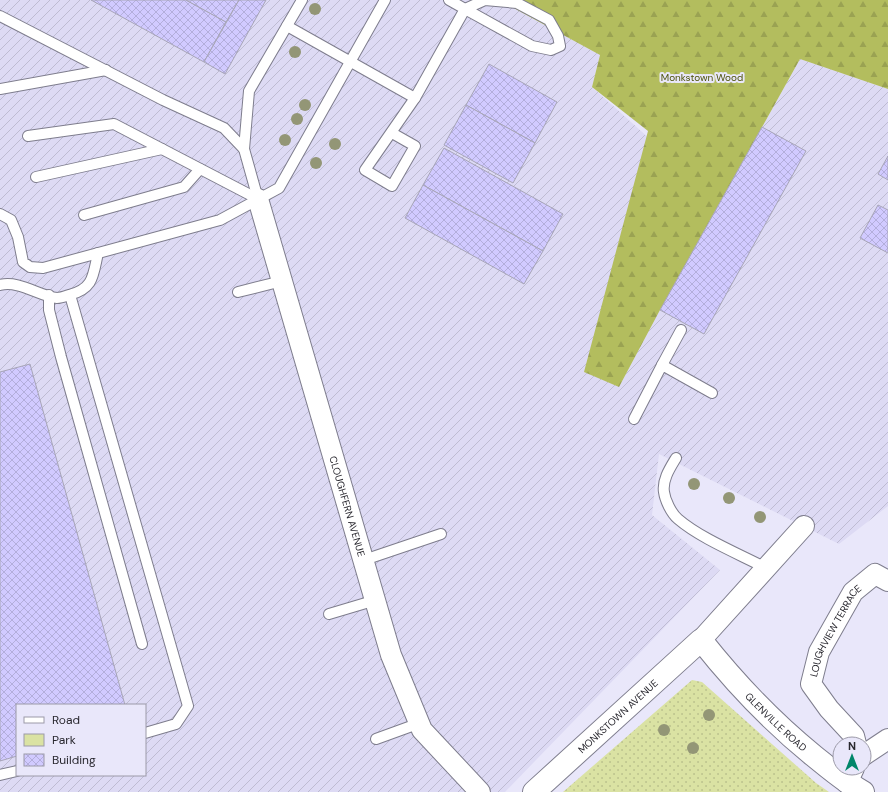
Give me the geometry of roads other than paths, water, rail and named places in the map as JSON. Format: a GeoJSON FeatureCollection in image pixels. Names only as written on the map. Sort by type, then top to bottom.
{"type":"FeatureCollection","features":[{"type":"Feature","properties":{"kind":"street","name":"CLOUGHFERN AVENUE"},"geometry":{"type":"LineString","coordinates":[[258,199],[392,655],[422,730],[480,792]]}},
{"type":"Feature","properties":{"kind":"street"},"geometry":{"type":"LineString","coordinates":[[701,640],[804,526]]}},
{"type":"Feature","properties":{"kind":"street","name":"LOUGHVIEW TERRACE"},"geometry":{"type":"LineString","coordinates":[[854,736],[829,710],[811,684],[819,652],[853,592],[875,574],[888,581]]}},
{"type":"Feature","properties":{"kind":"street","name":"GLENVILLE ROAD"},"geometry":{"type":"LineString","coordinates":[[701,640],[729,676],[786,733],[855,781]]}},
{"type":"Feature","properties":{"kind":"street","name":"MONKSTOWN AVENUE"},"geometry":{"type":"LineString","coordinates":[[534,792],[701,640]]}},
{"type":"Feature","properties":{"kind":"street"},"geometry":{"type":"LineString","coordinates":[[872,750],[888,739]]}},
{"type":"Feature","properties":{"kind":"lane"},"geometry":{"type":"LineString","coordinates":[[258,199],[244,149],[249,91],[302,0]]}},
{"type":"Feature","properties":{"kind":"lane"},"geometry":{"type":"LineString","coordinates":[[0,214],[11,220],[18,237],[23,262],[30,267],[43,268],[220,220],[279,188],[385,0]]}},
{"type":"Feature","properties":{"kind":"lane"},"geometry":{"type":"LineString","coordinates":[[392,133],[415,146],[392,186],[365,170],[415,98],[465,8],[485,0],[517,3],[549,20],[558,36],[560,46],[551,50],[532,46],[465,8],[449,0]]}},
{"type":"Feature","properties":{"kind":"lane"},"geometry":{"type":"LineString","coordinates":[[0,16],[163,100],[224,128],[244,149]]}},
{"type":"Feature","properties":{"kind":"lane"},"geometry":{"type":"LineString","coordinates":[[287,26],[350,63],[415,98]]}},
{"type":"Feature","properties":{"kind":"lane"},"geometry":{"type":"LineString","coordinates":[[0,89],[106,70]]}},
{"type":"Feature","properties":{"kind":"lane"},"geometry":{"type":"LineString","coordinates":[[28,136],[114,124],[258,199]]}},
{"type":"Feature","properties":{"kind":"lane"},"geometry":{"type":"LineString","coordinates":[[36,177],[162,149]]}},
{"type":"Feature","properties":{"kind":"lane"},"geometry":{"type":"LineString","coordinates":[[84,215],[184,187],[200,169]]}},
{"type":"Feature","properties":{"kind":"lane"},"geometry":{"type":"LineString","coordinates":[[0,285],[4,284],[24,287],[58,298],[70,295],[84,290],[91,281],[95,273],[98,253]]}},
{"type":"Feature","properties":{"kind":"lane"},"geometry":{"type":"LineString","coordinates":[[238,292],[282,281]]}},
{"type":"Feature","properties":{"kind":"lane"},"geometry":{"type":"LineString","coordinates":[[49,295],[49,310],[61,357],[142,644]]}},
{"type":"Feature","properties":{"kind":"lane"},"geometry":{"type":"LineString","coordinates":[[70,295],[188,706],[176,724],[146,733]]}},
{"type":"Feature","properties":{"kind":"lane"},"geometry":{"type":"LineString","coordinates":[[634,419],[681,330]]}},
{"type":"Feature","properties":{"kind":"lane"},"geometry":{"type":"LineString","coordinates":[[662,365],[712,393]]}},
{"type":"Feature","properties":{"kind":"lane"},"geometry":{"type":"LineString","coordinates":[[676,458],[665,478],[664,491],[668,503],[677,518],[699,533],[766,568]]}},
{"type":"Feature","properties":{"kind":"lane"},"geometry":{"type":"LineString","coordinates":[[364,560],[441,534]]}},
{"type":"Feature","properties":{"kind":"lane"},"geometry":{"type":"LineString","coordinates":[[329,614],[376,600]]}},
{"type":"Feature","properties":{"kind":"lane"},"geometry":{"type":"LineString","coordinates":[[376,739],[420,723]]}},
{"type":"Feature","properties":{"kind":"lane"},"geometry":{"type":"LineString","coordinates":[[0,776],[16,770]]}},
{"type":"Feature","properties":{"kind":"park label","name":"Monkstown Wood"},"geometry":{"type":"Point","coordinates":[702,77]}}]}
